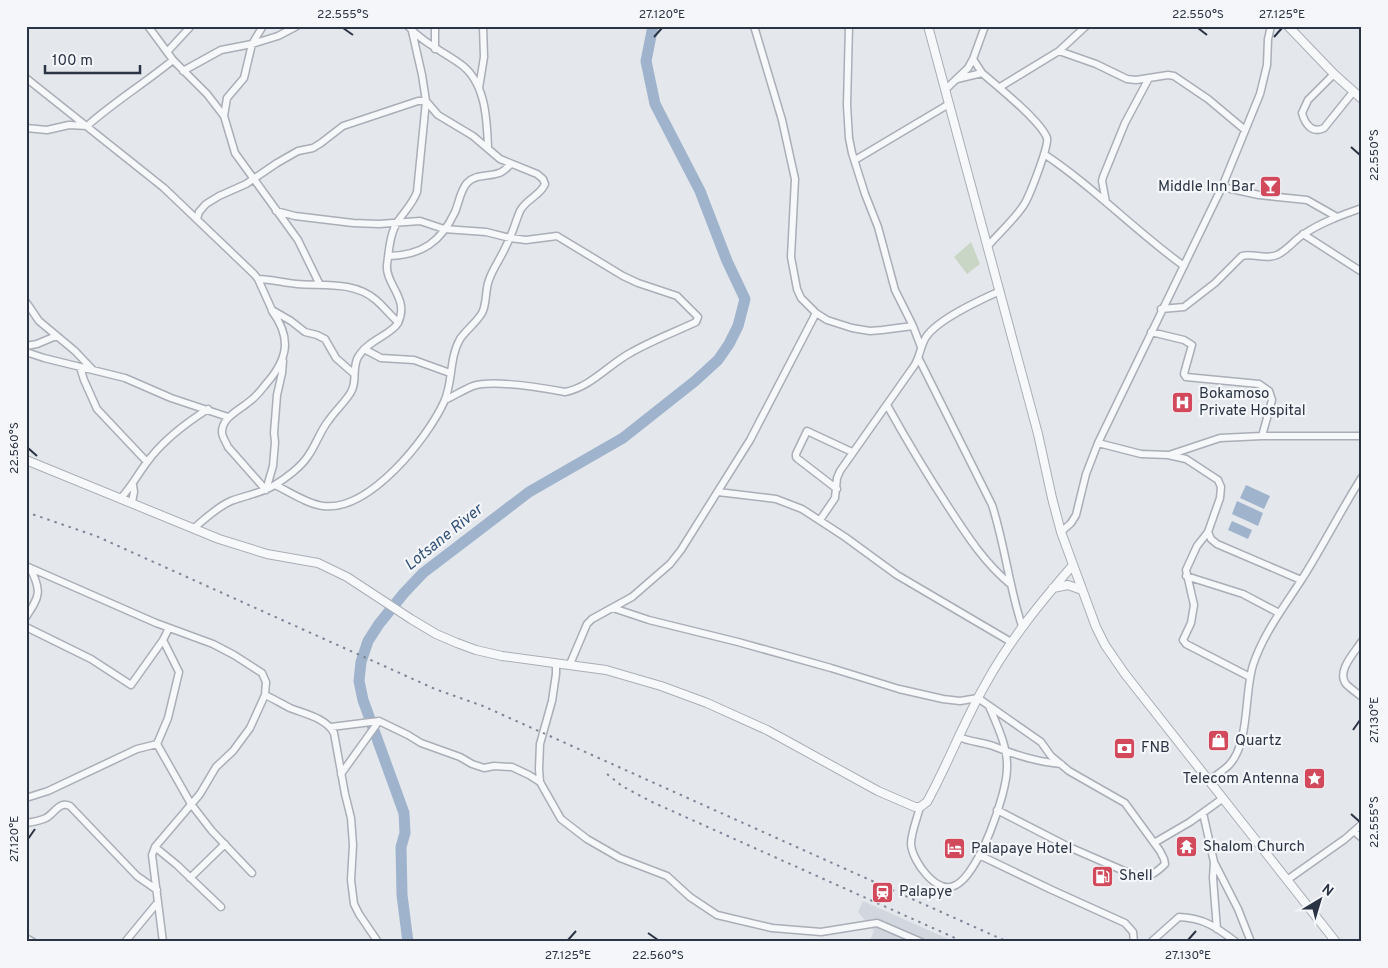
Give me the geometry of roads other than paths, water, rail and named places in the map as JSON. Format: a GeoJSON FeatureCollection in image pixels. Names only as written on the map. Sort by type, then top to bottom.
{"type":"FeatureCollection","features":[{"type":"Feature","properties":{"kind":"street"},"geometry":{"type":"LineString","coordinates":[[148,26],[173,60],[207,94],[224,116],[235,153],[298,240],[320,285]]}},
{"type":"Feature","properties":{"kind":"street"},"geometry":{"type":"LineString","coordinates":[[167,52],[191,26]]}},
{"type":"Feature","properties":{"kind":"street"},"geometry":{"type":"LineString","coordinates":[[224,116],[227,98],[245,76],[252,44],[263,26]]}},
{"type":"Feature","properties":{"kind":"street"},"geometry":{"type":"LineString","coordinates":[[183,71],[221,50],[252,44],[278,36],[296,26]]}},
{"type":"Feature","properties":{"kind":"street"},"geometry":{"type":"LineString","coordinates":[[435,26],[435,49]]}},
{"type":"Feature","properties":{"kind":"street"},"geometry":{"type":"LineString","coordinates":[[479,88],[484,58],[483,26]]}},
{"type":"Feature","properties":{"kind":"street"},"geometry":{"type":"LineString","coordinates":[[754,26],[782,120],[795,179],[791,257],[797,289],[802,298],[816,313],[827,320],[852,328],[870,331],[913,326]]}},
{"type":"Feature","properties":{"kind":"street"},"geometry":{"type":"LineString","coordinates":[[849,26],[847,105],[849,138],[865,194],[878,227],[895,290],[921,347]]}},
{"type":"Feature","properties":{"kind":"street"},"geometry":{"type":"LineString","coordinates":[[928,26],[1038,434],[1061,532],[1096,627],[1105,645],[1125,674],[1336,942]]}},
{"type":"Feature","properties":{"kind":"street"},"geometry":{"type":"LineString","coordinates":[[945,90],[957,79],[973,59],[985,26]]}},
{"type":"Feature","properties":{"kind":"street"},"geometry":{"type":"LineString","coordinates":[[1000,87],[1059,51],[1086,26]]}},
{"type":"Feature","properties":{"kind":"street"},"geometry":{"type":"LineString","coordinates":[[1061,532],[1071,523],[1076,515],[1086,474],[1098,443],[1222,186],[1260,94],[1264,79],[1271,26]]}},
{"type":"Feature","properties":{"kind":"street"},"geometry":{"type":"LineString","coordinates":[[1288,26],[1334,74],[1362,99]]}},
{"type":"Feature","properties":{"kind":"street"},"geometry":{"type":"LineString","coordinates":[[410,28],[435,49],[464,67],[479,88],[487,118],[488,148]]}},
{"type":"Feature","properties":{"kind":"street"},"geometry":{"type":"LineString","coordinates":[[194,528],[229,502],[266,490],[275,485],[307,458],[323,428],[351,393],[355,363],[364,349],[392,330],[398,322],[401,309],[398,294],[389,276],[387,267],[391,237],[397,223],[415,199],[417,192],[426,101],[422,75],[410,28]]}},
{"type":"Feature","properties":{"kind":"street"},"geometry":{"type":"LineString","coordinates":[[1059,51],[1096,64],[1127,79],[1136,80],[1168,75],[1180,79],[1208,99],[1244,130]]}},
{"type":"Feature","properties":{"kind":"street"},"geometry":{"type":"LineString","coordinates":[[973,59],[982,73],[1000,87],[1040,127],[1047,143],[1025,203],[988,246]]}},
{"type":"Feature","properties":{"kind":"street"},"geometry":{"type":"LineString","coordinates":[[26,128],[47,130],[69,125],[87,126],[102,112],[131,93],[173,60]]}},
{"type":"Feature","properties":{"kind":"street"},"geometry":{"type":"LineString","coordinates":[[957,79],[982,73]]}},
{"type":"Feature","properties":{"kind":"street"},"geometry":{"type":"LineString","coordinates":[[1334,74],[1304,105],[1302,113],[1309,127],[1314,130],[1324,128],[1353,92]]}},
{"type":"Feature","properties":{"kind":"street"},"geometry":{"type":"LineString","coordinates":[[26,78],[164,188],[258,279],[272,310],[280,322],[285,337],[282,373],[277,395],[273,466],[266,490]]}},
{"type":"Feature","properties":{"kind":"street"},"geometry":{"type":"LineString","coordinates":[[1106,202],[1103,177],[1125,123],[1149,78]]}},
{"type":"Feature","properties":{"kind":"street"},"geometry":{"type":"LineString","coordinates":[[275,485],[322,506],[332,507],[359,497],[373,489],[388,477],[415,448],[445,400],[459,340],[483,311],[489,281],[524,205],[539,194],[545,184],[543,179],[537,174],[500,158],[473,136],[438,116],[426,101]]}},
{"type":"Feature","properties":{"kind":"street"},"geometry":{"type":"LineString","coordinates":[[197,219],[199,212],[206,204],[253,179],[277,162],[298,152],[313,148],[348,124],[412,102],[426,101]]}},
{"type":"Feature","properties":{"kind":"street"},"geometry":{"type":"LineString","coordinates":[[854,160],[949,104]]}},
{"type":"Feature","properties":{"kind":"street"},"geometry":{"type":"LineString","coordinates":[[1044,154],[1106,202],[1151,242],[1184,266]]}},
{"type":"Feature","properties":{"kind":"street"},"geometry":{"type":"LineString","coordinates":[[389,256],[403,256],[421,250],[438,237],[444,229],[467,183],[473,178],[499,173],[511,164]]}},
{"type":"Feature","properties":{"kind":"street"},"geometry":{"type":"LineString","coordinates":[[1222,186],[1259,195],[1306,200],[1337,216]]}},
{"type":"Feature","properties":{"kind":"street"},"geometry":{"type":"LineString","coordinates":[[1161,309],[1184,307],[1215,283],[1242,256],[1272,257],[1288,249],[1303,234],[1337,216],[1362,208]]}},
{"type":"Feature","properties":{"kind":"street"},"geometry":{"type":"LineString","coordinates":[[276,211],[295,216],[353,224],[420,221],[444,229],[486,232],[526,240],[557,236],[623,276],[677,296],[698,317],[696,322],[660,337],[630,353],[582,387],[570,391],[565,392],[514,384],[483,384],[474,386],[445,400]]}},
{"type":"Feature","properties":{"kind":"street"},"geometry":{"type":"LineString","coordinates":[[1303,234],[1362,272]]}},
{"type":"Feature","properties":{"kind":"street"},"geometry":{"type":"LineString","coordinates":[[258,279],[271,279],[292,284],[341,285],[367,294],[376,300],[398,322]]}},
{"type":"Feature","properties":{"kind":"street"},"geometry":{"type":"LineString","coordinates":[[820,520],[835,498],[837,478],[840,470],[918,359],[927,335],[940,324],[1000,291]]}},
{"type":"Feature","properties":{"kind":"street"},"geometry":{"type":"LineString","coordinates":[[26,302],[39,320],[93,371]]}},
{"type":"Feature","properties":{"kind":"street"},"geometry":{"type":"LineString","coordinates":[[272,310],[305,332],[325,339],[336,358],[353,373]]}},
{"type":"Feature","properties":{"kind":"street"},"geometry":{"type":"LineString","coordinates":[[570,664],[587,624],[592,618],[632,597],[670,564],[681,550],[750,440],[816,313]]}},
{"type":"Feature","properties":{"kind":"street"},"geometry":{"type":"LineString","coordinates":[[1151,332],[1184,340],[1192,345],[1184,374],[1186,377],[1259,384],[1270,391],[1272,400],[1262,436]]}},
{"type":"Feature","properties":{"kind":"street"},"geometry":{"type":"LineString","coordinates":[[26,346],[38,344],[56,336]]}},
{"type":"Feature","properties":{"kind":"street"},"geometry":{"type":"LineString","coordinates":[[364,349],[380,358],[414,360],[450,373]]}},
{"type":"Feature","properties":{"kind":"street"},"geometry":{"type":"LineString","coordinates":[[26,352],[125,378],[171,398],[228,417]]}},
{"type":"Feature","properties":{"kind":"street"},"geometry":{"type":"LineString","coordinates":[[266,490],[262,483],[228,446],[222,431],[228,417],[252,400],[276,371],[283,358]]}},
{"type":"Feature","properties":{"kind":"street"},"geometry":{"type":"LineString","coordinates":[[918,359],[992,505],[1009,583],[1022,626]]}},
{"type":"Feature","properties":{"kind":"street"},"geometry":{"type":"LineString","coordinates":[[80,367],[98,409],[147,462]]}},
{"type":"Feature","properties":{"kind":"street"},"geometry":{"type":"LineString","coordinates":[[887,405],[908,444],[972,543],[993,568],[1009,583]]}},
{"type":"Feature","properties":{"kind":"street"},"geometry":{"type":"LineString","coordinates":[[121,498],[147,462],[177,430],[208,409]]}},
{"type":"Feature","properties":{"kind":"street"},"geometry":{"type":"LineString","coordinates":[[836,489],[798,459],[796,454],[807,431],[852,452]]}},
{"type":"Feature","properties":{"kind":"street"},"geometry":{"type":"LineString","coordinates":[[1168,455],[1220,438],[1362,436]]}},
{"type":"Feature","properties":{"kind":"street"},"geometry":{"type":"LineString","coordinates":[[1098,443],[1141,454],[1168,455],[1186,460],[1218,480],[1221,487],[1220,498],[1208,532],[1197,546],[1186,570],[1194,605],[1191,622],[1184,642],[1250,677]]}},
{"type":"Feature","properties":{"kind":"street"},"geometry":{"type":"LineString","coordinates":[[26,460],[240,546],[267,554],[318,563],[347,577],[436,634],[476,650],[502,656],[570,664],[618,673],[662,686],[707,703],[767,730],[896,800],[915,807],[920,807],[927,802],[978,698],[1011,642],[1073,565]]}},
{"type":"Feature","properties":{"kind":"street"},"geometry":{"type":"LineString","coordinates":[[1208,781],[1229,765],[1236,756],[1240,743],[1250,677],[1257,656],[1279,613],[1301,580],[1362,477]]}},
{"type":"Feature","properties":{"kind":"street"},"geometry":{"type":"LineString","coordinates":[[132,485],[134,492],[132,502]]}},
{"type":"Feature","properties":{"kind":"street"},"geometry":{"type":"LineString","coordinates":[[718,492],[776,499],[802,509],[898,575],[1011,642]]}},
{"type":"Feature","properties":{"kind":"street"},"geometry":{"type":"LineString","coordinates":[[1208,532],[1210,539],[1217,544],[1301,580]]}},
{"type":"Feature","properties":{"kind":"street"},"geometry":{"type":"LineString","coordinates":[[26,617],[37,600],[39,593],[37,581],[28,567]]}},
{"type":"Feature","properties":{"kind":"street"},"geometry":{"type":"LineString","coordinates":[[28,567],[234,654],[262,673],[266,682],[265,695],[250,728],[233,751],[216,767],[200,794],[155,847],[152,855],[163,942]]}},
{"type":"Feature","properties":{"kind":"street"},"geometry":{"type":"LineString","coordinates":[[1186,576],[1243,594],[1279,613]]}},
{"type":"Feature","properties":{"kind":"street"},"geometry":{"type":"LineString","coordinates":[[1053,588],[1068,585],[1082,590]]}},
{"type":"Feature","properties":{"kind":"street"},"geometry":{"type":"LineString","coordinates":[[613,608],[649,620],[831,668],[898,690],[960,701],[978,698],[1041,742],[1051,756],[1068,770],[1124,803],[1154,843],[1164,859],[1164,864],[1151,876],[1138,878],[1068,847],[997,810]]}},
{"type":"Feature","properties":{"kind":"street"},"geometry":{"type":"LineString","coordinates":[[26,628],[91,659],[131,685],[163,640],[169,628]]}},
{"type":"Feature","properties":{"kind":"street"},"geometry":{"type":"LineString","coordinates":[[157,744],[168,718],[179,672],[163,640]]}},
{"type":"Feature","properties":{"kind":"street"},"geometry":{"type":"LineString","coordinates":[[1362,641],[1342,675],[1345,683],[1362,697]]}},
{"type":"Feature","properties":{"kind":"street"},"geometry":{"type":"LineString","coordinates":[[540,782],[540,744],[552,701],[556,663]]}},
{"type":"Feature","properties":{"kind":"street"},"geometry":{"type":"LineString","coordinates":[[265,695],[288,707],[319,719],[331,727],[334,733],[351,818],[353,845],[351,880],[354,904],[378,942]]}},
{"type":"Feature","properties":{"kind":"street"},"geometry":{"type":"LineString","coordinates":[[920,807],[911,842],[912,850],[925,873],[934,883],[944,888],[954,887],[971,870],[979,855],[993,823],[1008,768],[1005,752],[989,706]]}},
{"type":"Feature","properties":{"kind":"street"},"geometry":{"type":"LineString","coordinates":[[331,727],[379,722],[408,735],[421,744],[460,757],[472,764],[484,768],[494,766],[512,768],[529,775],[540,782],[561,819],[587,839],[620,858],[667,876],[690,897],[717,915],[772,928],[820,932],[877,923],[921,942]]}},
{"type":"Feature","properties":{"kind":"street"},"geometry":{"type":"LineString","coordinates":[[341,774],[379,722]]}},
{"type":"Feature","properties":{"kind":"street"},"geometry":{"type":"LineString","coordinates":[[959,737],[991,745],[1005,752],[1029,759],[1061,764]]}},
{"type":"Feature","properties":{"kind":"street"},"geometry":{"type":"LineString","coordinates":[[26,798],[48,791],[137,749],[157,744]]}},
{"type":"Feature","properties":{"kind":"street"},"geometry":{"type":"LineString","coordinates":[[157,744],[191,804],[212,831],[252,873]]}},
{"type":"Feature","properties":{"kind":"street"},"geometry":{"type":"LineString","coordinates":[[1154,843],[1222,799]]}},
{"type":"Feature","properties":{"kind":"street"},"geometry":{"type":"LineString","coordinates":[[26,823],[45,818],[60,806],[66,804],[70,806],[137,876],[157,890]]}},
{"type":"Feature","properties":{"kind":"street"},"geometry":{"type":"LineString","coordinates":[[1203,813],[1214,862],[1238,909],[1251,942]]}},
{"type":"Feature","properties":{"kind":"street"},"geometry":{"type":"LineString","coordinates":[[1287,880],[1355,832],[1362,824]]}},
{"type":"Feature","properties":{"kind":"street"},"geometry":{"type":"LineString","coordinates":[[1355,832],[1362,838]]}},
{"type":"Feature","properties":{"kind":"street"},"geometry":{"type":"LineString","coordinates":[[190,878],[224,844]]}},
{"type":"Feature","properties":{"kind":"street"},"geometry":{"type":"LineString","coordinates":[[155,847],[221,907]]}},
{"type":"Feature","properties":{"kind":"street"},"geometry":{"type":"LineString","coordinates":[[979,855],[1125,923],[1133,932],[1134,942]]}},
{"type":"Feature","properties":{"kind":"street"},"geometry":{"type":"LineString","coordinates":[[1214,862],[1213,878],[1217,929]]}},
{"type":"Feature","properties":{"kind":"street"},"geometry":{"type":"LineString","coordinates":[[125,942],[158,902]]}},
{"type":"Feature","properties":{"kind":"street"},"geometry":{"type":"LineString","coordinates":[[1151,942],[1179,917],[1200,920],[1236,942]]}},
{"type":"Feature","properties":{"kind":"street"},"geometry":{"type":"LineString","coordinates":[[26,938],[33,942]]}},
{"type":"Feature","properties":{"kind":"water"},"geometry":{"type":"Polygon","coordinates":[[[1246,485],[1270,496],[1264,509],[1240,498],[1246,485]]]}},
{"type":"Feature","properties":{"kind":"water"},"geometry":{"type":"Polygon","coordinates":[[[1237,501],[1263,513],[1258,526],[1232,514],[1237,501]]]}},
{"type":"Feature","properties":{"kind":"water"},"geometry":{"type":"Polygon","coordinates":[[[1232,521],[1252,530],[1248,539],[1228,530],[1232,521]]]}},
{"type":"Feature","properties":{"kind":"waterway","name":"Lotsane River"},"geometry":{"type":"LineString","coordinates":[[408,942],[402,895],[401,847],[405,833],[404,813],[363,700],[359,681],[361,662],[368,641],[404,593],[423,573],[529,492],[623,438],[695,381],[718,360],[738,326],[745,299],[727,261],[700,191],[655,104],[646,61],[653,26]]}},
{"type":"Feature","properties":{"kind":"railway"},"geometry":{"type":"LineString","coordinates":[[26,512],[96,536],[435,689],[483,706],[1008,942]]}},
{"type":"Feature","properties":{"kind":"railway"},"geometry":{"type":"LineString","coordinates":[[607,774],[622,786],[652,802],[964,942]]}},
{"type":"Feature","properties":{"kind":"place","name":"Middle Inn Bar"},"geometry":{"type":"Point","coordinates":[1271,187]}},
{"type":"Feature","properties":{"kind":"place","name":"Bokamoso Private Hospital"},"geometry":{"type":"Point","coordinates":[1183,403]}},
{"type":"Feature","properties":{"kind":"place","name":"Quartz"},"geometry":{"type":"Point","coordinates":[1219,741]}},
{"type":"Feature","properties":{"kind":"place","name":"FNB"},"geometry":{"type":"Point","coordinates":[1125,748]}},
{"type":"Feature","properties":{"kind":"place","name":"Telecom Antenna"},"geometry":{"type":"Point","coordinates":[1315,779]}},
{"type":"Feature","properties":{"kind":"place","name":"Shalom Church"},"geometry":{"type":"Point","coordinates":[1187,847]}},
{"type":"Feature","properties":{"kind":"place","name":"Palapaye Hotel"},"geometry":{"type":"Point","coordinates":[955,849]}},
{"type":"Feature","properties":{"kind":"place","name":"Shell"},"geometry":{"type":"Point","coordinates":[1103,876]}},
{"type":"Feature","properties":{"kind":"place","name":"Palapye"},"geometry":{"type":"Point","coordinates":[883,892]}}]}
